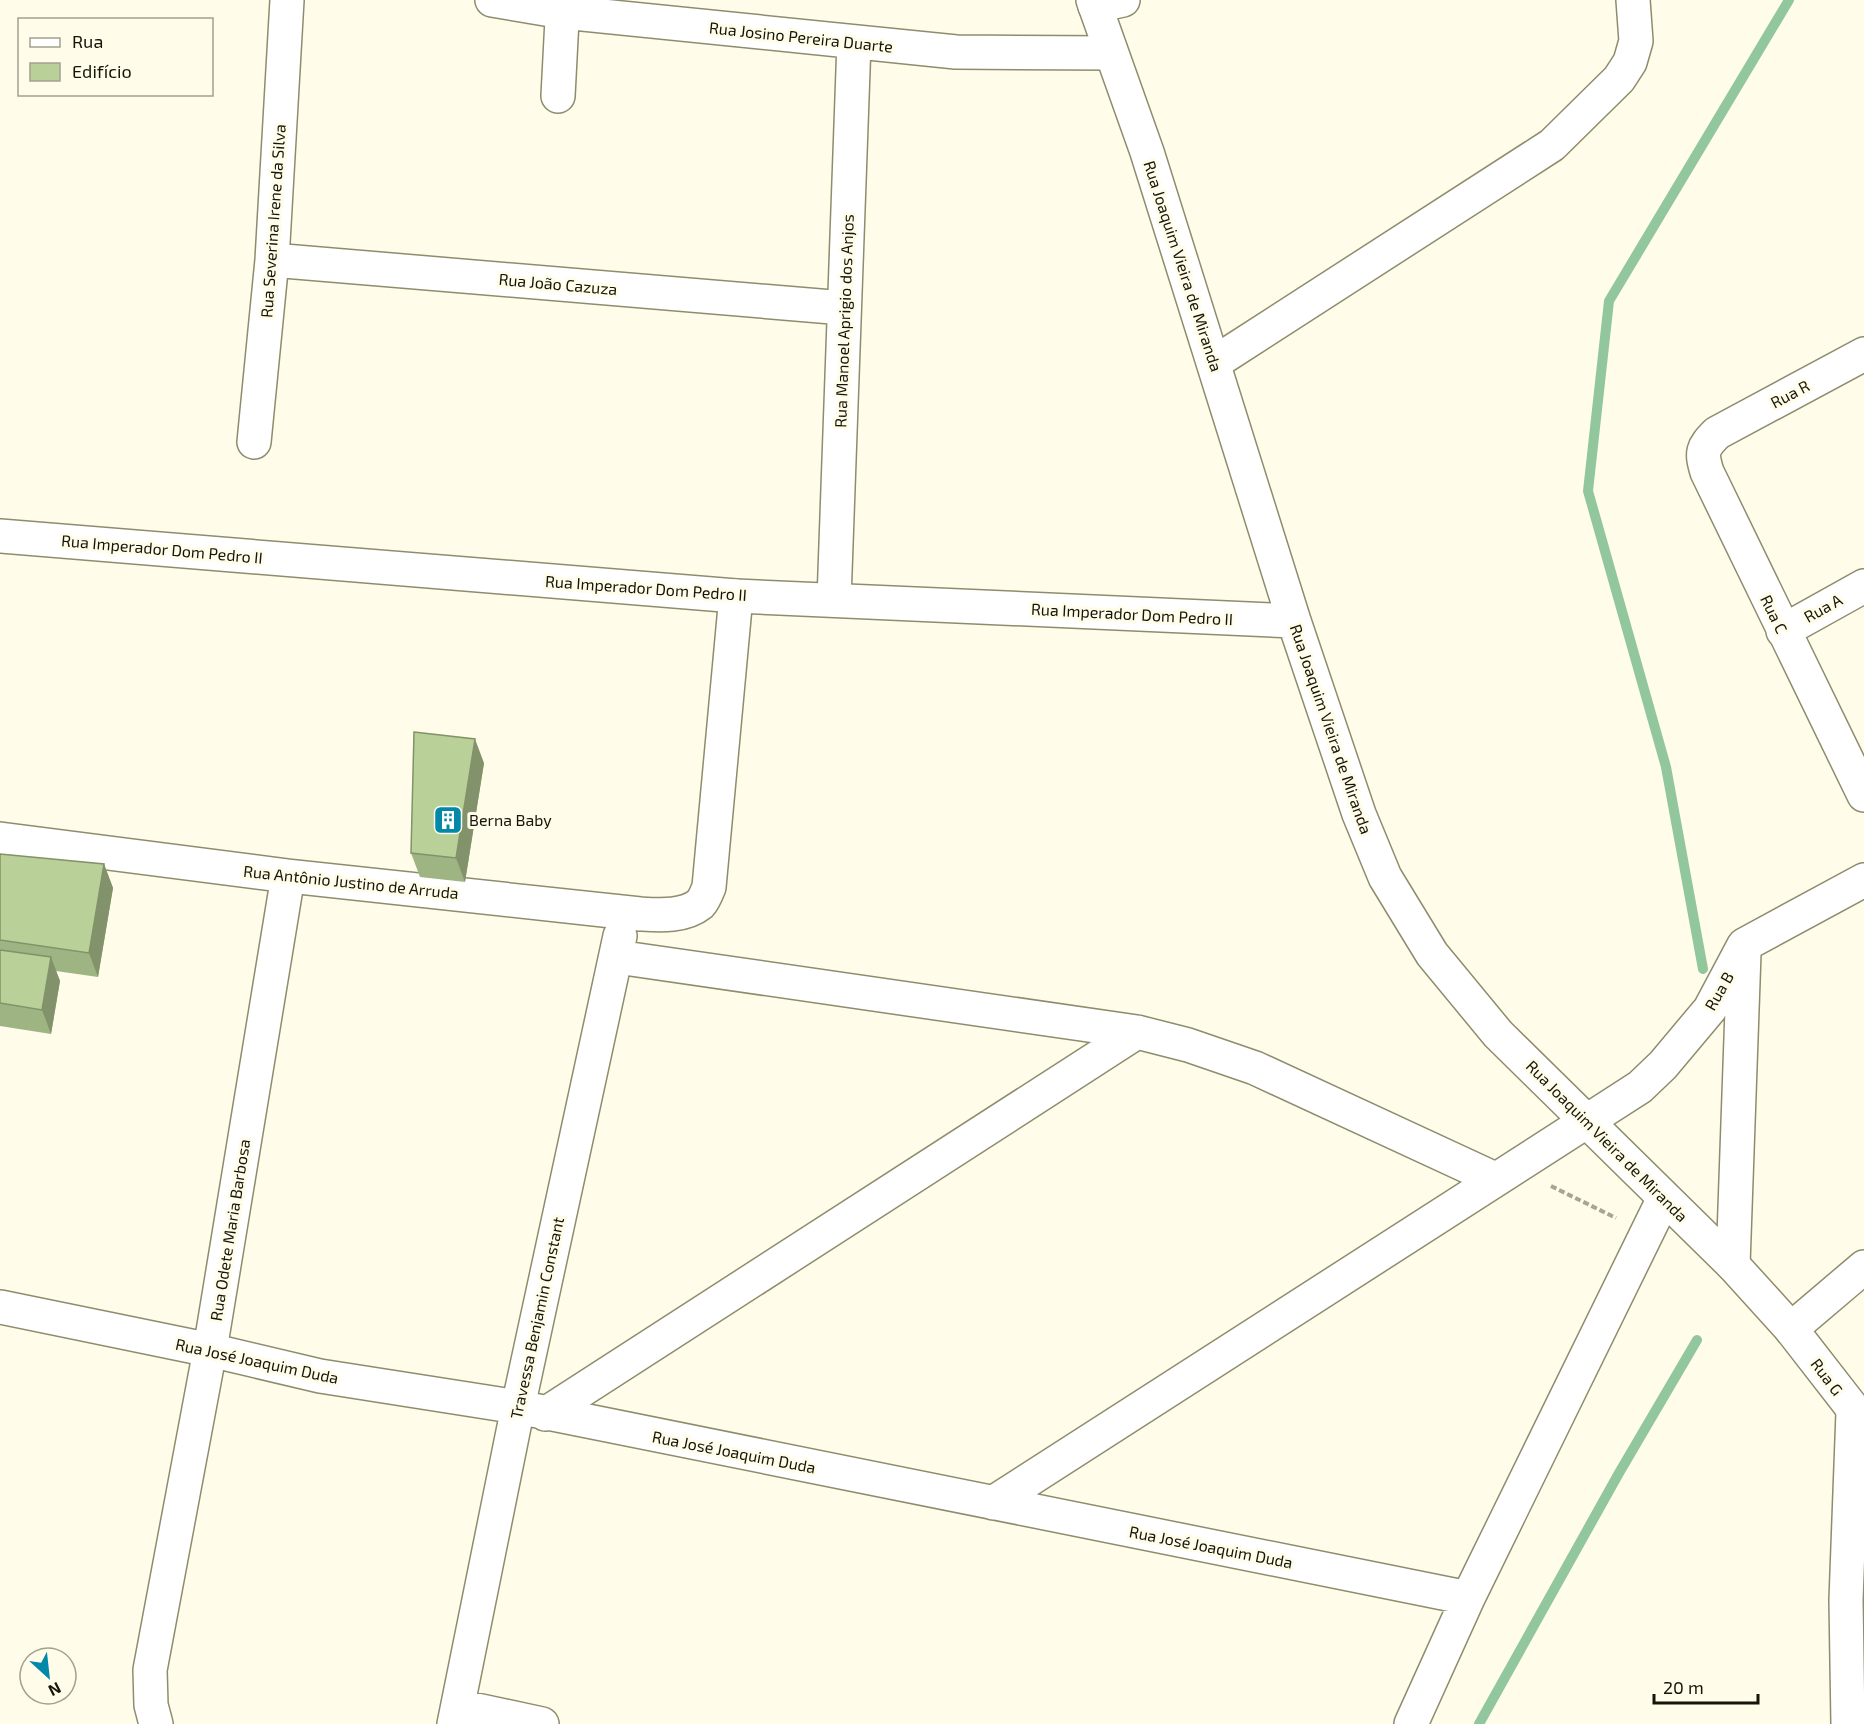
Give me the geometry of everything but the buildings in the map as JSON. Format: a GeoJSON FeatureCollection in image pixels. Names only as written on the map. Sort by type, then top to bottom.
{"type":"FeatureCollection","features":[{"type":"Feature","properties":{"kind":"street","name":"Rua Severina Irene da Silva"},"geometry":{"type":"LineString","coordinates":[[254,442],[272,260],[287,0]]}},
{"type":"Feature","properties":{"kind":"street","name":"Rua Josino Pereira Duarte"},"geometry":{"type":"LineString","coordinates":[[492,0],[563,6],[854,42],[956,52],[1111,53]]}},
{"type":"Feature","properties":{"kind":"street"},"geometry":{"type":"LineString","coordinates":[[1214,363],[1552,145],[1619,79],[1630,62],[1636,41],[1633,0]]}},
{"type":"Feature","properties":{"kind":"street","name":"Rua Joaquim Vieira de Miranda"},"geometry":{"type":"LineString","coordinates":[[1104,2],[1111,53],[1147,152],[1294,621],[1359,814],[1385,877],[1432,954],[1498,1034],[1733,1265],[1791,1329]]}},
{"type":"Feature","properties":{"kind":"street"},"geometry":{"type":"LineString","coordinates":[[558,96],[563,6]]}},
{"type":"Feature","properties":{"kind":"street","name":"Rua Manoel Aprigio dos Anjos"},"geometry":{"type":"LineString","coordinates":[[834,600],[854,42]]}},
{"type":"Feature","properties":{"kind":"street","name":"Rua João Cazuza"},"geometry":{"type":"LineString","coordinates":[[272,260],[844,308]]}},
{"type":"Feature","properties":{"kind":"street","name":"Rua R"},"geometry":{"type":"LineString","coordinates":[[1717,433],[1864,354]]}},
{"type":"Feature","properties":{"kind":"street","name":"Rua C"},"geometry":{"type":"LineString","coordinates":[[1717,433],[1705,445],[1702,457],[1707,472],[1864,795]]}},
{"type":"Feature","properties":{"kind":"street","name":"Rua Imperador Dom Pedro II"},"geometry":{"type":"LineString","coordinates":[[0,536],[736,596],[1294,621]]}},
{"type":"Feature","properties":{"kind":"street","name":"Rua A"},"geometry":{"type":"LineString","coordinates":[[1783,631],[1864,586]]}},
{"type":"Feature","properties":{"kind":"street","name":"Rua Antônio Justino de Arruda"},"geometry":{"type":"LineString","coordinates":[[0,839],[288,876],[623,912],[664,915],[687,911],[701,903],[709,887],[736,596]]}},
{"type":"Feature","properties":{"kind":"street","name":"Rua Odete Maria Barbosa"},"geometry":{"type":"LineString","coordinates":[[156,1724],[151,1705],[150,1671],[210,1350],[288,876]]}},
{"type":"Feature","properties":{"kind":"street"},"geometry":{"type":"LineString","coordinates":[[1733,1265],[1744,945],[1864,880]]}},
{"type":"Feature","properties":{"kind":"street","name":"Travessa Benjamin Constant"},"geometry":{"type":"LineString","coordinates":[[456,1715],[531,1411],[623,912]]}},
{"type":"Feature","properties":{"kind":"street","name":"Rua B"},"geometry":{"type":"LineString","coordinates":[[993,1503],[1640,1087],[1663,1065],[1710,1009],[1744,945]]}},
{"type":"Feature","properties":{"kind":"street"},"geometry":{"type":"LineString","coordinates":[[616,957],[1137,1032],[1188,1045],[1255,1068],[1495,1179]]}},
{"type":"Feature","properties":{"kind":"street"},"geometry":{"type":"LineString","coordinates":[[531,1411],[1137,1032]]}},
{"type":"Feature","properties":{"kind":"street"},"geometry":{"type":"LineString","coordinates":[[1411,1724],[1468,1598],[1664,1198]]}},
{"type":"Feature","properties":{"kind":"street"},"geometry":{"type":"LineString","coordinates":[[1791,1329],[1864,1267]]}},
{"type":"Feature","properties":{"kind":"street","name":"Rua José Joaquim Duda"},"geometry":{"type":"LineString","coordinates":[[0,1307],[210,1350],[320,1376],[531,1411],[1468,1598]]}},
{"type":"Feature","properties":{"kind":"street","name":"Rua G"},"geometry":{"type":"LineString","coordinates":[[1791,1329],[1859,1418]]}},
{"type":"Feature","properties":{"kind":"street"},"geometry":{"type":"LineString","coordinates":[[1848,1724],[1845,1600],[1859,1418]]}},
{"type":"Feature","properties":{"kind":"street"},"geometry":{"type":"LineString","coordinates":[[456,1715],[542,1724]]}},
{"type":"Feature","properties":{"kind":"path"},"geometry":{"type":"LineString","coordinates":[[1495,1179],[1541,1181],[1646,1234]]}},
{"type":"Feature","properties":{"kind":"waterway"},"geometry":{"type":"LineString","coordinates":[[1703,969],[1666,767],[1588,491],[1609,301],[1789,0]]}},
{"type":"Feature","properties":{"kind":"waterway"},"geometry":{"type":"LineString","coordinates":[[1479,1724],[1619,1473],[1697,1340]]}},
{"type":"Feature","properties":{"kind":"place","name":"Berna Baby"},"geometry":{"type":"Point","coordinates":[448,820]}}]}
